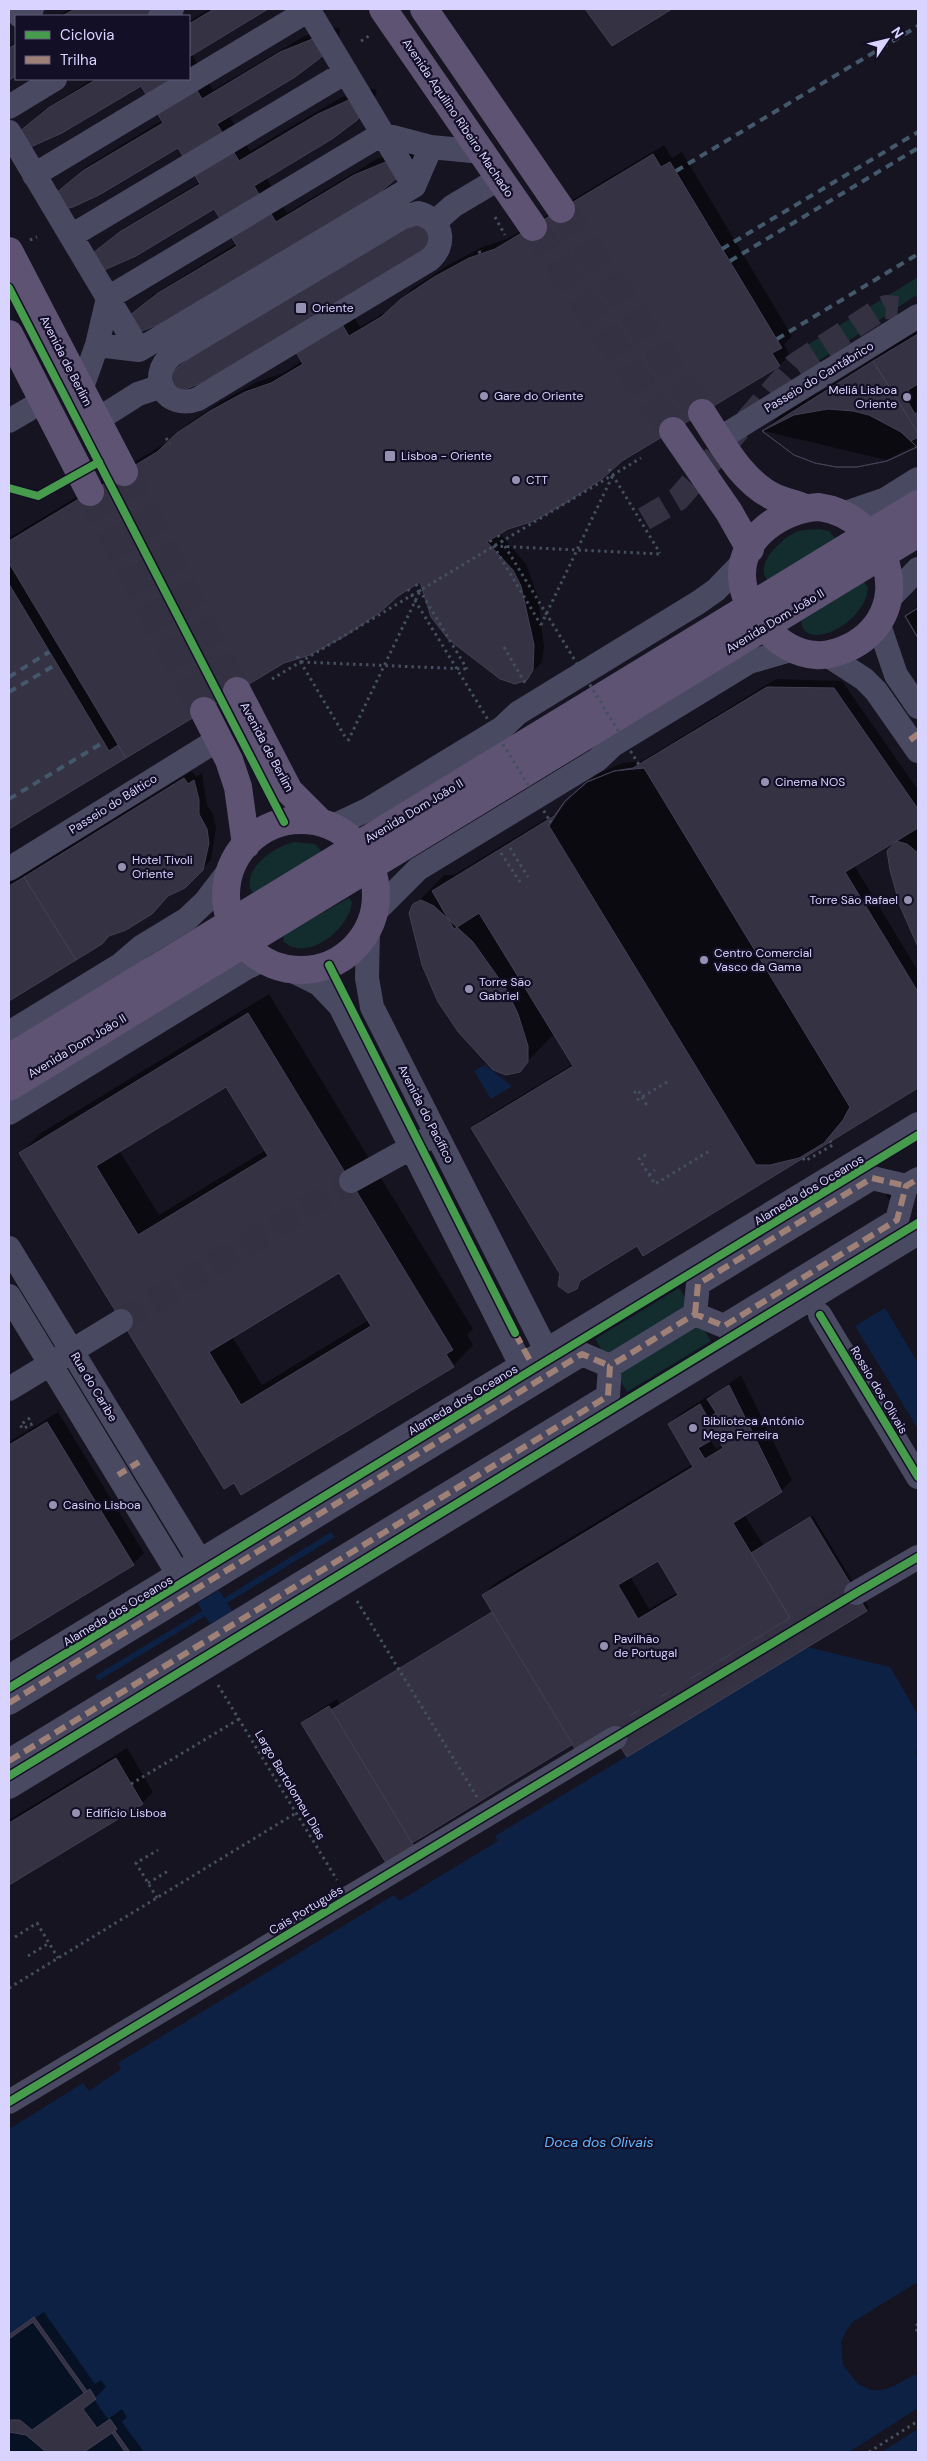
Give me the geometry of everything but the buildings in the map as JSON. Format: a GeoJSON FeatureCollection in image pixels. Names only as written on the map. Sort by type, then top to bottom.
{"type":"FeatureCollection","features":[{"type":"Feature","properties":{"kind":"main road"},"geometry":{"type":"LineString","coordinates":[[424,9],[561,209]]}},
{"type":"Feature","properties":{"kind":"main road","name":"Avenida Aquilino Ribeiro Machado"},"geometry":{"type":"LineString","coordinates":[[377,19],[482,152],[533,227]]}},
{"type":"Feature","properties":{"kind":"main road","name":"Avenida de Berlim"},"geometry":{"type":"LineString","coordinates":[[9,251],[124,472]]}},
{"type":"Feature","properties":{"kind":"main road"},"geometry":{"type":"LineString","coordinates":[[9,334],[90,492]]}},
{"type":"Feature","properties":{"kind":"main road"},"geometry":{"type":"LineString","coordinates":[[702,413],[742,472],[761,489],[776,498],[805,508],[832,509],[845,514],[859,522],[877,544],[889,576],[882,611],[858,643],[827,655],[816,656],[794,649],[782,642],[758,617],[742,574],[747,555],[759,534],[788,513],[805,508]]}},
{"type":"Feature","properties":{"kind":"main road"},"geometry":{"type":"LineString","coordinates":[[673,430],[729,512],[747,555]]}},
{"type":"Feature","properties":{"kind":"main road","name":"Avenida Dom João II"},"geometry":{"type":"LineString","coordinates":[[364,857],[452,817],[758,617],[877,544],[918,504]]}},
{"type":"Feature","properties":{"kind":"main road","name":"Avenida Dom João II"},"geometry":{"type":"LineString","coordinates":[[877,544],[918,533]]}},
{"type":"Feature","properties":{"kind":"main road","name":"Avenida Dom João II"},"geometry":{"type":"LineString","coordinates":[[9,1087],[246,942],[364,857],[671,655],[758,617]]}},
{"type":"Feature","properties":{"kind":"main road","name":"Avenida de Berlim"},"geometry":{"type":"LineString","coordinates":[[237,691],[289,791],[327,824],[346,834],[364,857]]}},
{"type":"Feature","properties":{"kind":"main road"},"geometry":{"type":"LineString","coordinates":[[204,711],[229,760],[238,787],[240,854],[228,886],[227,904],[246,942],[291,970],[320,968],[336,962],[348,954],[370,921],[375,887],[364,857]]}},
{"type":"Feature","properties":{"kind":"main road"},"geometry":{"type":"LineString","coordinates":[[240,854],[266,829],[284,822],[327,824]]}},
{"type":"Feature","properties":{"kind":"main road","name":"Avenida Dom João II"},"geometry":{"type":"LineString","coordinates":[[9,1058],[157,968],[246,942]]}},
{"type":"Feature","properties":{"kind":"street"},"geometry":{"type":"LineString","coordinates":[[34,175],[308,10],[414,186]]}},
{"type":"Feature","properties":{"kind":"street"},"geometry":{"type":"LineString","coordinates":[[71,236],[346,72]]}},
{"type":"Feature","properties":{"kind":"street"},"geometry":{"type":"LineString","coordinates":[[9,107],[53,80]]}},
{"type":"Feature","properties":{"kind":"street"},"geometry":{"type":"LineString","coordinates":[[9,132],[139,350]]}},
{"type":"Feature","properties":{"kind":"street"},"geometry":{"type":"LineString","coordinates":[[81,390],[98,345],[108,298],[382,134],[431,147],[482,152]]}},
{"type":"Feature","properties":{"kind":"street"},"geometry":{"type":"LineString","coordinates":[[98,345],[139,350],[414,186],[431,147]]}},
{"type":"Feature","properties":{"kind":"street"},"geometry":{"type":"LineString","coordinates":[[435,222],[453,206],[500,178]]}},
{"type":"Feature","properties":{"kind":"street"},"geometry":{"type":"LineString","coordinates":[[418,213],[426,215],[435,222],[441,233],[441,241],[435,255],[429,260],[190,402],[175,400],[168,396],[162,386],[160,375],[162,367],[166,360],[180,350],[403,217],[418,213]]}},
{"type":"Feature","properties":{"kind":"street","name":"Passeio do Cantábrico"},"geometry":{"type":"LineString","coordinates":[[719,439],[911,312]]}},
{"type":"Feature","properties":{"kind":"street"},"geometry":{"type":"LineString","coordinates":[[97,420],[138,394],[162,386]]}},
{"type":"Feature","properties":{"kind":"street"},"geometry":{"type":"LineString","coordinates":[[9,421],[43,401]]}},
{"type":"Feature","properties":{"kind":"street"},"geometry":{"type":"LineString","coordinates":[[845,514],[886,499],[918,479]]}},
{"type":"Feature","properties":{"kind":"street","name":"Avenida Dom João II"},"geometry":{"type":"LineString","coordinates":[[327,824],[369,809],[502,728],[518,713],[699,602],[716,590],[747,555]]}},
{"type":"Feature","properties":{"kind":"street"},"geometry":{"type":"LineString","coordinates":[[918,569],[882,611],[896,675],[918,706]]}},
{"type":"Feature","properties":{"kind":"street"},"geometry":{"type":"LineString","coordinates":[[632,643],[671,655]]}},
{"type":"Feature","properties":{"kind":"street","name":"Avenida Dom João II"},"geometry":{"type":"LineString","coordinates":[[370,921],[418,869],[597,760],[613,745],[749,662],[794,649]]}},
{"type":"Feature","properties":{"kind":"street"},"geometry":{"type":"LineString","coordinates":[[827,655],[864,679],[876,691],[918,751]]}},
{"type":"Feature","properties":{"kind":"street","name":"Passeio do Báltico"},"geometry":{"type":"LineString","coordinates":[[9,869],[219,739]]}},
{"type":"Feature","properties":{"kind":"street","name":"Avenida Dom João II"},"geometry":{"type":"LineString","coordinates":[[452,817],[490,825]]}},
{"type":"Feature","properties":{"kind":"street"},"geometry":{"type":"LineString","coordinates":[[9,1033],[120,965],[140,947],[187,919],[205,902],[240,854]]}},
{"type":"Feature","properties":{"kind":"street","name":"Avenida do Pacífico"},"geometry":{"type":"LineString","coordinates":[[370,921],[367,978],[372,1007],[546,1350]]}},
{"type":"Feature","properties":{"kind":"street","name":"Avenida Dom João II"},"geometry":{"type":"LineString","coordinates":[[9,1112],[246,968],[246,942]]}},
{"type":"Feature","properties":{"kind":"street"},"geometry":{"type":"LineString","coordinates":[[120,965],[157,968]]}},
{"type":"Feature","properties":{"kind":"street"},"geometry":{"type":"LineString","coordinates":[[291,970],[319,984],[340,1006],[521,1365]]}},
{"type":"Feature","properties":{"kind":"street","name":"Alameda dos Oceanos"},"geometry":{"type":"LineString","coordinates":[[9,1677],[918,1124]]}},
{"type":"Feature","properties":{"kind":"street"},"geometry":{"type":"LineString","coordinates":[[351,1181],[436,1135]]}},
{"type":"Feature","properties":{"kind":"street","name":"Alameda dos Oceanos"},"geometry":{"type":"LineString","coordinates":[[872,1178],[912,1182],[897,1220],[724,1326],[695,1314],[698,1284],[782,1232],[872,1178]]}},
{"type":"Feature","properties":{"kind":"street"},"geometry":{"type":"LineString","coordinates":[[14,1766],[220,1658],[918,1233]]}},
{"type":"Feature","properties":{"kind":"street","name":"Rua do Caribe"},"geometry":{"type":"LineString","coordinates":[[9,1248],[200,1561]]}},
{"type":"Feature","properties":{"kind":"street"},"geometry":{"type":"LineString","coordinates":[[490,1304],[516,1290]]}},
{"type":"Feature","properties":{"kind":"street","name":"Rua do Caribe"},"geometry":{"type":"LineString","coordinates":[[9,1296],[178,1574]]}},
{"type":"Feature","properties":{"kind":"street"},"geometry":{"type":"LineString","coordinates":[[14,1766],[608,1396],[610,1366],[695,1314]]}},
{"type":"Feature","properties":{"kind":"street","name":"Rossio dos Olivais"},"geometry":{"type":"LineString","coordinates":[[820,1314],[918,1477]]}},
{"type":"Feature","properties":{"kind":"street"},"geometry":{"type":"LineString","coordinates":[[9,1389],[122,1320]]}},
{"type":"Feature","properties":{"kind":"street","name":"Alameda dos Oceanos"},"geometry":{"type":"LineString","coordinates":[[9,1703],[582,1354],[610,1366]]}},
{"type":"Feature","properties":{"kind":"street"},"geometry":{"type":"LineString","coordinates":[[157,1539],[178,1526]]}},
{"type":"Feature","properties":{"kind":"street"},"geometry":{"type":"LineString","coordinates":[[856,1593],[918,1557]]}},
{"type":"Feature","properties":{"kind":"street","name":"Cais Português"},"geometry":{"type":"LineString","coordinates":[[9,2102],[615,1738]]}},
{"type":"Feature","properties":{"kind":"path"},"geometry":{"type":"LineString","coordinates":[[361,41],[373,34],[377,19]]}},
{"type":"Feature","properties":{"kind":"path"},"geometry":{"type":"LineString","coordinates":[[493,214],[506,235]]}},
{"type":"Feature","properties":{"kind":"path"},"geometry":{"type":"LineString","coordinates":[[479,251],[482,257]]}},
{"type":"Feature","properties":{"kind":"path"},"geometry":{"type":"LineString","coordinates":[[166,438],[170,444]]}},
{"type":"Feature","properties":{"kind":"path"},"geometry":{"type":"LineString","coordinates":[[272,679],[641,458]]}},
{"type":"Feature","properties":{"kind":"path"},"geometry":{"type":"LineString","coordinates":[[494,546],[661,554],[610,468]]}},
{"type":"Feature","properties":{"kind":"path"},"geometry":{"type":"LineString","coordinates":[[490,540],[541,625],[613,474]]}},
{"type":"Feature","properties":{"kind":"path"},"geometry":{"type":"LineString","coordinates":[[498,535],[641,768]]}},
{"type":"Feature","properties":{"kind":"path"},"geometry":{"type":"LineString","coordinates":[[300,662],[467,669],[416,584]]}},
{"type":"Feature","properties":{"kind":"path"},"geometry":{"type":"LineString","coordinates":[[408,589],[551,822]]}},
{"type":"Feature","properties":{"kind":"path"},"geometry":{"type":"LineString","coordinates":[[297,656],[348,741],[420,590]]}},
{"type":"Feature","properties":{"kind":"path"},"geometry":{"type":"LineString","coordinates":[[504,647],[527,686]]}},
{"type":"Feature","properties":{"kind":"path"},"geometry":{"type":"LineString","coordinates":[[510,848],[528,877]]}},
{"type":"Feature","properties":{"kind":"path"},"geometry":{"type":"LineString","coordinates":[[501,853],[520,882]]}},
{"type":"Feature","properties":{"kind":"path"},"geometry":{"type":"LineString","coordinates":[[638,1100],[669,1081]]}},
{"type":"Feature","properties":{"kind":"path"},"geometry":{"type":"LineString","coordinates":[[634,1093],[638,1090],[646,1104],[642,1106]]}},
{"type":"Feature","properties":{"kind":"path"},"geometry":{"type":"LineString","coordinates":[[803,1158],[805,1161],[827,1146],[833,1145],[830,1141]]}},
{"type":"Feature","properties":{"kind":"path"},"geometry":{"type":"LineString","coordinates":[[646,1155],[639,1159],[655,1184],[711,1150]]}},
{"type":"Feature","properties":{"kind":"path"},"geometry":{"type":"LineString","coordinates":[[649,1174],[655,1170]]}},
{"type":"Feature","properties":{"kind":"path"},"geometry":{"type":"LineString","coordinates":[[30,1418],[20,1425],[22,1430],[31,1424],[33,1428]]}},
{"type":"Feature","properties":{"kind":"path"},"geometry":{"type":"LineString","coordinates":[[358,1602],[487,1814]]}},
{"type":"Feature","properties":{"kind":"path"},"geometry":{"type":"LineString","coordinates":[[131,1784],[239,1719]]}},
{"type":"Feature","properties":{"kind":"path"},"geometry":{"type":"LineString","coordinates":[[9,1988],[296,1814]]}},
{"type":"Feature","properties":{"kind":"path"},"geometry":{"type":"LineString","coordinates":[[157,1898],[136,1863],[158,1850]]}},
{"type":"Feature","properties":{"kind":"path"},"geometry":{"type":"LineString","coordinates":[[148,1883],[170,1870]]}},
{"type":"Feature","properties":{"kind":"path"},"geometry":{"type":"LineString","coordinates":[[16,1936],[37,1923],[58,1958]]}},
{"type":"Feature","properties":{"kind":"path"},"geometry":{"type":"LineString","coordinates":[[28,1956],[49,1943]]}},
{"type":"Feature","properties":{"kind":"path"},"geometry":{"type":"LineString","coordinates":[[918,2324],[914,2327],[918,2332]]}},
{"type":"Feature","properties":{"kind":"path"},"geometry":{"type":"LineString","coordinates":[[869,2452],[918,2420]]}},
{"type":"Feature","properties":{"kind":"green space"},"geometry":{"type":"Polygon","coordinates":[[[918,277],[918,298],[915,296],[801,373],[791,355],[918,277]]]}},
{"type":"Feature","properties":{"kind":"green space"},"geometry":{"type":"Polygon","coordinates":[[[819,529],[829,531],[836,539],[768,581],[764,575],[766,560],[777,546],[796,532],[819,529]]]}},
{"type":"Feature","properties":{"kind":"green space"},"geometry":{"type":"Polygon","coordinates":[[[863,581],[868,587],[865,600],[858,612],[847,622],[835,630],[823,634],[813,635],[805,630],[801,621],[863,581]]]}},
{"type":"Feature","properties":{"kind":"green space"},"geometry":{"type":"Polygon","coordinates":[[[295,842],[315,844],[322,852],[255,893],[252,892],[251,875],[262,860],[279,848],[295,842]]]}},
{"type":"Feature","properties":{"kind":"green space"},"geometry":{"type":"Polygon","coordinates":[[[349,898],[352,902],[344,922],[326,940],[304,948],[294,947],[284,942],[283,937],[286,933],[349,898]]]}},
{"type":"Feature","properties":{"kind":"green space"},"geometry":{"type":"Polygon","coordinates":[[[679,1288],[691,1306],[606,1357],[595,1339],[679,1288]]]}},
{"type":"Feature","properties":{"kind":"green space"},"geometry":{"type":"Polygon","coordinates":[[[700,1322],[711,1341],[627,1392],[616,1373],[700,1322]]]}},
{"type":"Feature","properties":{"kind":"water"},"geometry":{"type":"Polygon","coordinates":[[[485,1065],[512,1086],[491,1099],[474,1071],[485,1065]]]}},
{"type":"Feature","properties":{"kind":"water"},"geometry":{"type":"Polygon","coordinates":[[[885,1308],[918,1363],[918,1429],[855,1326],[885,1308]]]}},
{"type":"Feature","properties":{"kind":"water"},"geometry":{"type":"Polygon","coordinates":[[[331,1532],[335,1537],[227,1603],[232,1611],[210,1624],[205,1616],[98,1681],[95,1676],[202,1611],[198,1603],[219,1590],[224,1598],[331,1532]]]}},
{"type":"Feature","properties":{"kind":"water","name":"Doca dos Olivais"},"geometry":{"type":"Polygon","coordinates":[[[807,1647],[890,1667],[918,1715],[918,1750],[915,1752],[918,1758],[918,2282],[853,2322],[844,2338],[842,2353],[847,2368],[852,2375],[872,2390],[889,2388],[915,2374],[918,2379],[918,2408],[849,2452],[9,2452],[9,2129],[83,2083],[89,2091],[121,2069],[118,2063],[394,1895],[399,1901],[498,1841],[495,1836],[807,1647]]]}},
{"type":"Feature","properties":{"kind":"water"},"geometry":{"type":"Polygon","coordinates":[[[918,2429],[918,2452],[881,2452],[918,2429]]]}},
{"type":"Feature","properties":{"kind":"pier"},"geometry":{"type":"Polygon","coordinates":[[[918,2282],[918,2285],[855,2324],[844,2342],[843,2354],[845,2364],[851,2372],[860,2382],[871,2387],[887,2387],[915,2371],[918,2374],[918,2379],[915,2374],[887,2389],[871,2390],[858,2384],[843,2365],[841,2342],[846,2331],[853,2322],[918,2282]]]}},
{"type":"Feature","properties":{"kind":"tunnel"},"geometry":{"type":"LineString","coordinates":[[561,209],[702,413]]}},
{"type":"Feature","properties":{"kind":"tunnel"},"geometry":{"type":"LineString","coordinates":[[533,227],[673,431]]}},
{"type":"Feature","properties":{"kind":"tunnel"},"geometry":{"type":"LineString","coordinates":[[644,519],[678,499],[795,365],[878,311],[886,307],[898,308]]}},
{"type":"Feature","properties":{"kind":"tunnel"},"geometry":{"type":"LineString","coordinates":[[124,472],[237,691]]}},
{"type":"Feature","properties":{"kind":"tunnel"},"geometry":{"type":"LineString","coordinates":[[90,492],[204,711]]}},
{"type":"Feature","properties":{"kind":"tunnel"},"geometry":{"type":"LineString","coordinates":[[121,1321],[351,1181]]}},
{"type":"Feature","properties":{"kind":"tunnel"},"geometry":{"type":"LineString","coordinates":[[615,1738],[856,1593]]}},
{"type":"Feature","properties":{"kind":"railway"},"geometry":{"type":"LineString","coordinates":[[676,171],[918,26]]}},
{"type":"Feature","properties":{"kind":"railway"},"geometry":{"type":"LineString","coordinates":[[722,249],[918,132]]}},
{"type":"Feature","properties":{"kind":"railway"},"geometry":{"type":"LineString","coordinates":[[730,261],[918,148]]}},
{"type":"Feature","properties":{"kind":"railway"},"geometry":{"type":"LineString","coordinates":[[777,339],[918,254]]}},
{"type":"Feature","properties":{"kind":"railway"},"geometry":{"type":"LineString","coordinates":[[9,677],[49,652]]}},
{"type":"Feature","properties":{"kind":"railway"},"geometry":{"type":"LineString","coordinates":[[9,692],[57,664]]}},
{"type":"Feature","properties":{"kind":"railway"},"geometry":{"type":"LineString","coordinates":[[9,799],[104,742]]}},
{"type":"Feature","properties":{"kind":"marked path"},"geometry":{"type":"LineString","coordinates":[[910,740],[918,734]]}},
{"type":"Feature","properties":{"kind":"marked path"},"geometry":{"type":"LineString","coordinates":[[695,1314],[698,1284],[872,1178],[906,1186]]}},
{"type":"Feature","properties":{"kind":"marked path"},"geometry":{"type":"LineString","coordinates":[[9,1761],[608,1396],[610,1366],[695,1314],[724,1326],[897,1220],[906,1186],[918,1179]]}},
{"type":"Feature","properties":{"kind":"marked path"},"geometry":{"type":"LineString","coordinates":[[515,1333],[534,1368]]}},
{"type":"Feature","properties":{"kind":"marked path"},"geometry":{"type":"LineString","coordinates":[[9,1703],[582,1354],[610,1366]]}},
{"type":"Feature","properties":{"kind":"marked path"},"geometry":{"type":"LineString","coordinates":[[131,1467],[139,1462]]}},
{"type":"Feature","properties":{"kind":"marked path"},"geometry":{"type":"LineString","coordinates":[[118,1475],[126,1470]]}},
{"type":"Feature","properties":{"kind":"cycle path"},"geometry":{"type":"LineString","coordinates":[[9,288],[284,822]]}},
{"type":"Feature","properties":{"kind":"cycle path"},"geometry":{"type":"LineString","coordinates":[[9,488],[38,496],[99,462]]}},
{"type":"Feature","properties":{"kind":"cycle path"},"geometry":{"type":"LineString","coordinates":[[329,965],[515,1333]]}},
{"type":"Feature","properties":{"kind":"cycle path"},"geometry":{"type":"LineString","coordinates":[[9,1688],[918,1135]]}},
{"type":"Feature","properties":{"kind":"cycle path"},"geometry":{"type":"LineString","coordinates":[[9,1776],[918,1223]]}},
{"type":"Feature","properties":{"kind":"cycle path"},"geometry":{"type":"LineString","coordinates":[[820,1315],[918,1477]]}},
{"type":"Feature","properties":{"kind":"cycle path"},"geometry":{"type":"LineString","coordinates":[[9,2102],[918,1557]]}},
{"type":"Feature","properties":{"kind":"place","name":"Oriente"},"geometry":{"type":"Point","coordinates":[301,308]}},
{"type":"Feature","properties":{"kind":"place","name":"Gare do Oriente"},"geometry":{"type":"Point","coordinates":[484,396]}},
{"type":"Feature","properties":{"kind":"place","name":"Meliá Lisboa Oriente"},"geometry":{"type":"Point","coordinates":[907,397]}},
{"type":"Feature","properties":{"kind":"place","name":"Lisboa - Oriente"},"geometry":{"type":"Point","coordinates":[390,456]}},
{"type":"Feature","properties":{"kind":"place","name":"CTT"},"geometry":{"type":"Point","coordinates":[516,480]}},
{"type":"Feature","properties":{"kind":"place","name":"Cinema NOS"},"geometry":{"type":"Point","coordinates":[765,782]}},
{"type":"Feature","properties":{"kind":"place","name":"Hotel Tivoli Oriente"},"geometry":{"type":"Point","coordinates":[122,867]}},
{"type":"Feature","properties":{"kind":"place","name":"Torre São Rafael"},"geometry":{"type":"Point","coordinates":[908,900]}},
{"type":"Feature","properties":{"kind":"place","name":"Centro Comercial Vasco da Gama"},"geometry":{"type":"Point","coordinates":[704,960]}},
{"type":"Feature","properties":{"kind":"place","name":"Torre São Gabriel"},"geometry":{"type":"Point","coordinates":[469,989]}},
{"type":"Feature","properties":{"kind":"place","name":"Biblioteca António Mega Ferreira"},"geometry":{"type":"Point","coordinates":[693,1428]}},
{"type":"Feature","properties":{"kind":"place","name":"Casino Lisboa"},"geometry":{"type":"Point","coordinates":[53,1505]}},
{"type":"Feature","properties":{"kind":"place","name":"Pavilhão de Portugal"},"geometry":{"type":"Point","coordinates":[604,1646]}},
{"type":"Feature","properties":{"kind":"place","name":"Edifício Lisboa"},"geometry":{"type":"Point","coordinates":[76,1813]}}]}
